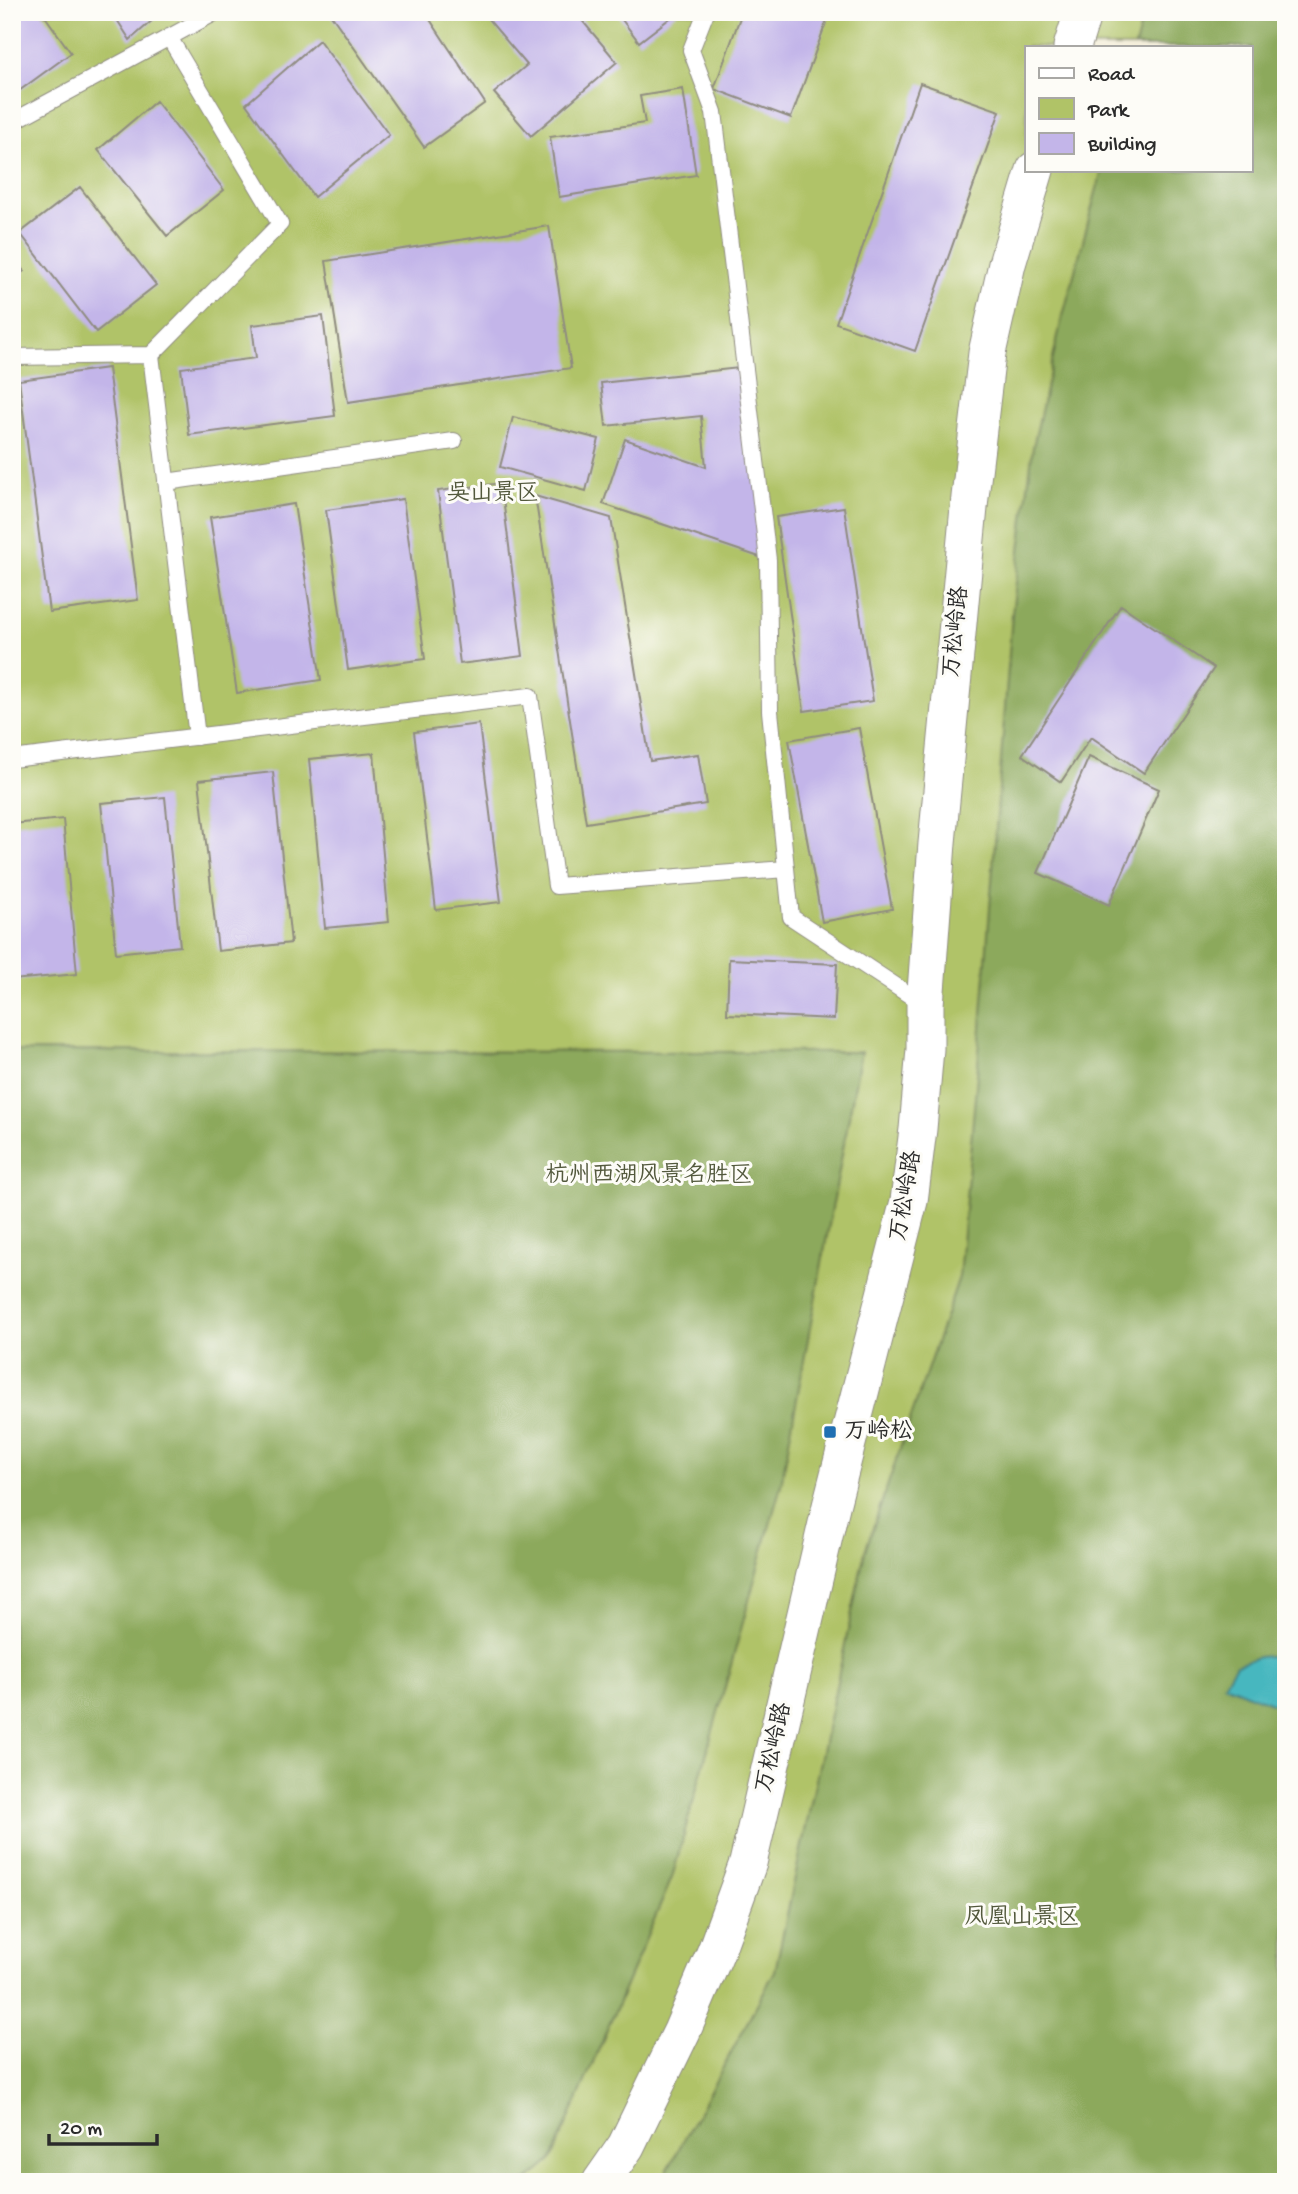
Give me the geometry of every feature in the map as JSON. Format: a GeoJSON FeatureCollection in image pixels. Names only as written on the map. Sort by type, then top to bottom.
{"type":"FeatureCollection","features":[{"type":"Feature","properties":{"kind":"street"},"geometry":{"type":"LineString","coordinates":[[1072,46],[1083,12]]}},
{"type":"Feature","properties":{"kind":"street","name":"万松岭路"},"geometry":{"type":"LineString","coordinates":[[601,2182],[626,2146],[682,2031],[716,1951],[748,1863],[831,1506],[909,1201],[925,1049],[925,1005],[938,829],[970,497],[987,353],[1007,264],[1034,172]]}},
{"type":"Feature","properties":{"kind":"lane"},"geometry":{"type":"LineString","coordinates":[[12,122],[216,12]]}},
{"type":"Feature","properties":{"kind":"lane"},"geometry":{"type":"LineString","coordinates":[[706,12],[691,50],[715,112],[768,560],[770,711],[791,917],[925,1005]]}},
{"type":"Feature","properties":{"kind":"lane"},"geometry":{"type":"LineString","coordinates":[[12,357],[151,355],[280,224],[169,37]]}},
{"type":"Feature","properties":{"kind":"lane"},"geometry":{"type":"LineString","coordinates":[[151,355],[197,737]]}},
{"type":"Feature","properties":{"kind":"lane"},"geometry":{"type":"LineString","coordinates":[[166,482],[454,441]]}},
{"type":"Feature","properties":{"kind":"lane"},"geometry":{"type":"LineString","coordinates":[[12,759],[530,696],[556,886],[786,869]]}},
{"type":"Feature","properties":{"kind":"green space","name":"吴山景区"},"geometry":{"type":"Polygon","coordinates":[[[12,12],[1286,12],[1286,2182],[12,2182],[12,12]]]}},
{"type":"Feature","properties":{"kind":"green space","name":"凤凰山景区"},"geometry":{"type":"Polygon","coordinates":[[[1144,12],[1286,12],[1286,2182],[661,2182],[775,1971],[865,1551],[959,1277],[980,1041],[1012,614],[1033,447],[1060,327],[1101,172],[1252,172],[1252,46],[1135,46],[1144,12]]]}},
{"type":"Feature","properties":{"kind":"green space","name":"杭州西湖风景名胜区"},"geometry":{"type":"Polygon","coordinates":[[[12,1051],[861,1052],[781,1485],[672,1878],[551,2161],[526,2182],[12,2182],[12,1051]]]}},
{"type":"Feature","properties":{"kind":"water"},"geometry":{"type":"Polygon","coordinates":[[[1259,1657],[1286,1657],[1286,1709],[1224,1684],[1236,1664],[1259,1657]]]}},
{"type":"Feature","properties":{"kind":"building"},"geometry":{"type":"Polygon","coordinates":[[[12,12],[42,12],[71,53],[12,96],[12,12]]]}},
{"type":"Feature","properties":{"kind":"building"},"geometry":{"type":"Polygon","coordinates":[[[112,12],[162,12],[130,40],[112,12]]]}},
{"type":"Feature","properties":{"kind":"building"},"geometry":{"type":"Polygon","coordinates":[[[329,12],[425,12],[485,103],[424,147],[329,12]]]}},
{"type":"Feature","properties":{"kind":"building"},"geometry":{"type":"Polygon","coordinates":[[[482,12],[575,12],[617,62],[531,136],[494,93],[527,65],[482,12]]]}},
{"type":"Feature","properties":{"kind":"building"},"geometry":{"type":"Polygon","coordinates":[[[616,12],[678,12],[639,42],[616,12]]]}},
{"type":"Feature","properties":{"kind":"building"},"geometry":{"type":"Polygon","coordinates":[[[742,12],[830,12],[791,118],[714,89],[742,12]]]}},
{"type":"Feature","properties":{"kind":"building"},"geometry":{"type":"Polygon","coordinates":[[[319,40],[389,135],[314,197],[246,104],[319,40]]]}},
{"type":"Feature","properties":{"kind":"building"},"geometry":{"type":"Polygon","coordinates":[[[920,83],[1000,111],[915,351],[836,323],[920,83]]]}},
{"type":"Feature","properties":{"kind":"building"},"geometry":{"type":"Polygon","coordinates":[[[683,89],[696,175],[559,197],[550,137],[645,123],[640,96],[683,89]]]}},
{"type":"Feature","properties":{"kind":"building"},"geometry":{"type":"Polygon","coordinates":[[[156,101],[224,190],[167,236],[98,150],[156,101]]]}},
{"type":"Feature","properties":{"kind":"building"},"geometry":{"type":"Polygon","coordinates":[[[80,187],[156,285],[96,332],[20,233],[80,187]]]}},
{"type":"Feature","properties":{"kind":"building"},"geometry":{"type":"Polygon","coordinates":[[[549,226],[571,368],[348,402],[326,261],[549,226]]]}},
{"type":"Feature","properties":{"kind":"building"},"geometry":{"type":"Polygon","coordinates":[[[12,255],[24,271],[12,280],[12,255]]]}},
{"type":"Feature","properties":{"kind":"building"},"geometry":{"type":"Polygon","coordinates":[[[323,316],[335,416],[189,435],[181,368],[256,358],[252,325],[323,316]]]}},
{"type":"Feature","properties":{"kind":"building"},"geometry":{"type":"Polygon","coordinates":[[[748,367],[768,560],[603,504],[625,439],[706,467],[701,416],[606,426],[601,383],[748,367]]]}},
{"type":"Feature","properties":{"kind":"building"},"geometry":{"type":"Polygon","coordinates":[[[108,368],[138,600],[49,612],[19,380],[108,368]]]}},
{"type":"Feature","properties":{"kind":"building"},"geometry":{"type":"Polygon","coordinates":[[[513,417],[599,439],[586,491],[500,467],[513,417]]]}},
{"type":"Feature","properties":{"kind":"building"},"geometry":{"type":"Polygon","coordinates":[[[501,483],[523,656],[460,664],[438,491],[501,483]]]}},
{"type":"Feature","properties":{"kind":"building"},"geometry":{"type":"Polygon","coordinates":[[[535,496],[611,518],[650,761],[698,754],[706,804],[586,823],[535,496]]]}},
{"type":"Feature","properties":{"kind":"building"},"geometry":{"type":"Polygon","coordinates":[[[403,499],[425,659],[348,670],[326,510],[403,499]]]}},
{"type":"Feature","properties":{"kind":"building"},"geometry":{"type":"Polygon","coordinates":[[[294,504],[321,680],[237,693],[210,517],[294,504]]]}},
{"type":"Feature","properties":{"kind":"building"},"geometry":{"type":"Polygon","coordinates":[[[844,507],[873,701],[804,711],[776,517],[844,507]]]}},
{"type":"Feature","properties":{"kind":"building"},"geometry":{"type":"Polygon","coordinates":[[[1121,605],[1214,668],[1144,773],[1091,737],[1061,782],[1022,755],[1121,605]]]}},
{"type":"Feature","properties":{"kind":"building"},"geometry":{"type":"Polygon","coordinates":[[[479,724],[501,902],[436,910],[414,732],[479,724]]]}},
{"type":"Feature","properties":{"kind":"building"},"geometry":{"type":"Polygon","coordinates":[[[859,728],[892,909],[822,922],[789,740],[859,728]]]}},
{"type":"Feature","properties":{"kind":"building"},"geometry":{"type":"Polygon","coordinates":[[[374,753],[389,922],[325,928],[309,759],[374,753]]]}},
{"type":"Feature","properties":{"kind":"building"},"geometry":{"type":"Polygon","coordinates":[[[1089,757],[1159,789],[1109,905],[1038,873],[1089,757]]]}},
{"type":"Feature","properties":{"kind":"building"},"geometry":{"type":"Polygon","coordinates":[[[273,772],[291,943],[218,951],[199,780],[273,772]]]}},
{"type":"Feature","properties":{"kind":"building"},"geometry":{"type":"Polygon","coordinates":[[[165,797],[180,946],[116,953],[101,803],[165,797]]]}},
{"type":"Feature","properties":{"kind":"building"},"geometry":{"type":"Polygon","coordinates":[[[63,819],[77,974],[12,980],[12,824],[63,819]]]}},
{"type":"Feature","properties":{"kind":"building"},"geometry":{"type":"Polygon","coordinates":[[[729,959],[837,964],[834,1019],[727,1014],[729,959]]]}},
{"type":"Feature","properties":{"kind":"place","name":"万岭松"},"geometry":{"type":"Point","coordinates":[830,1432]}}]}
